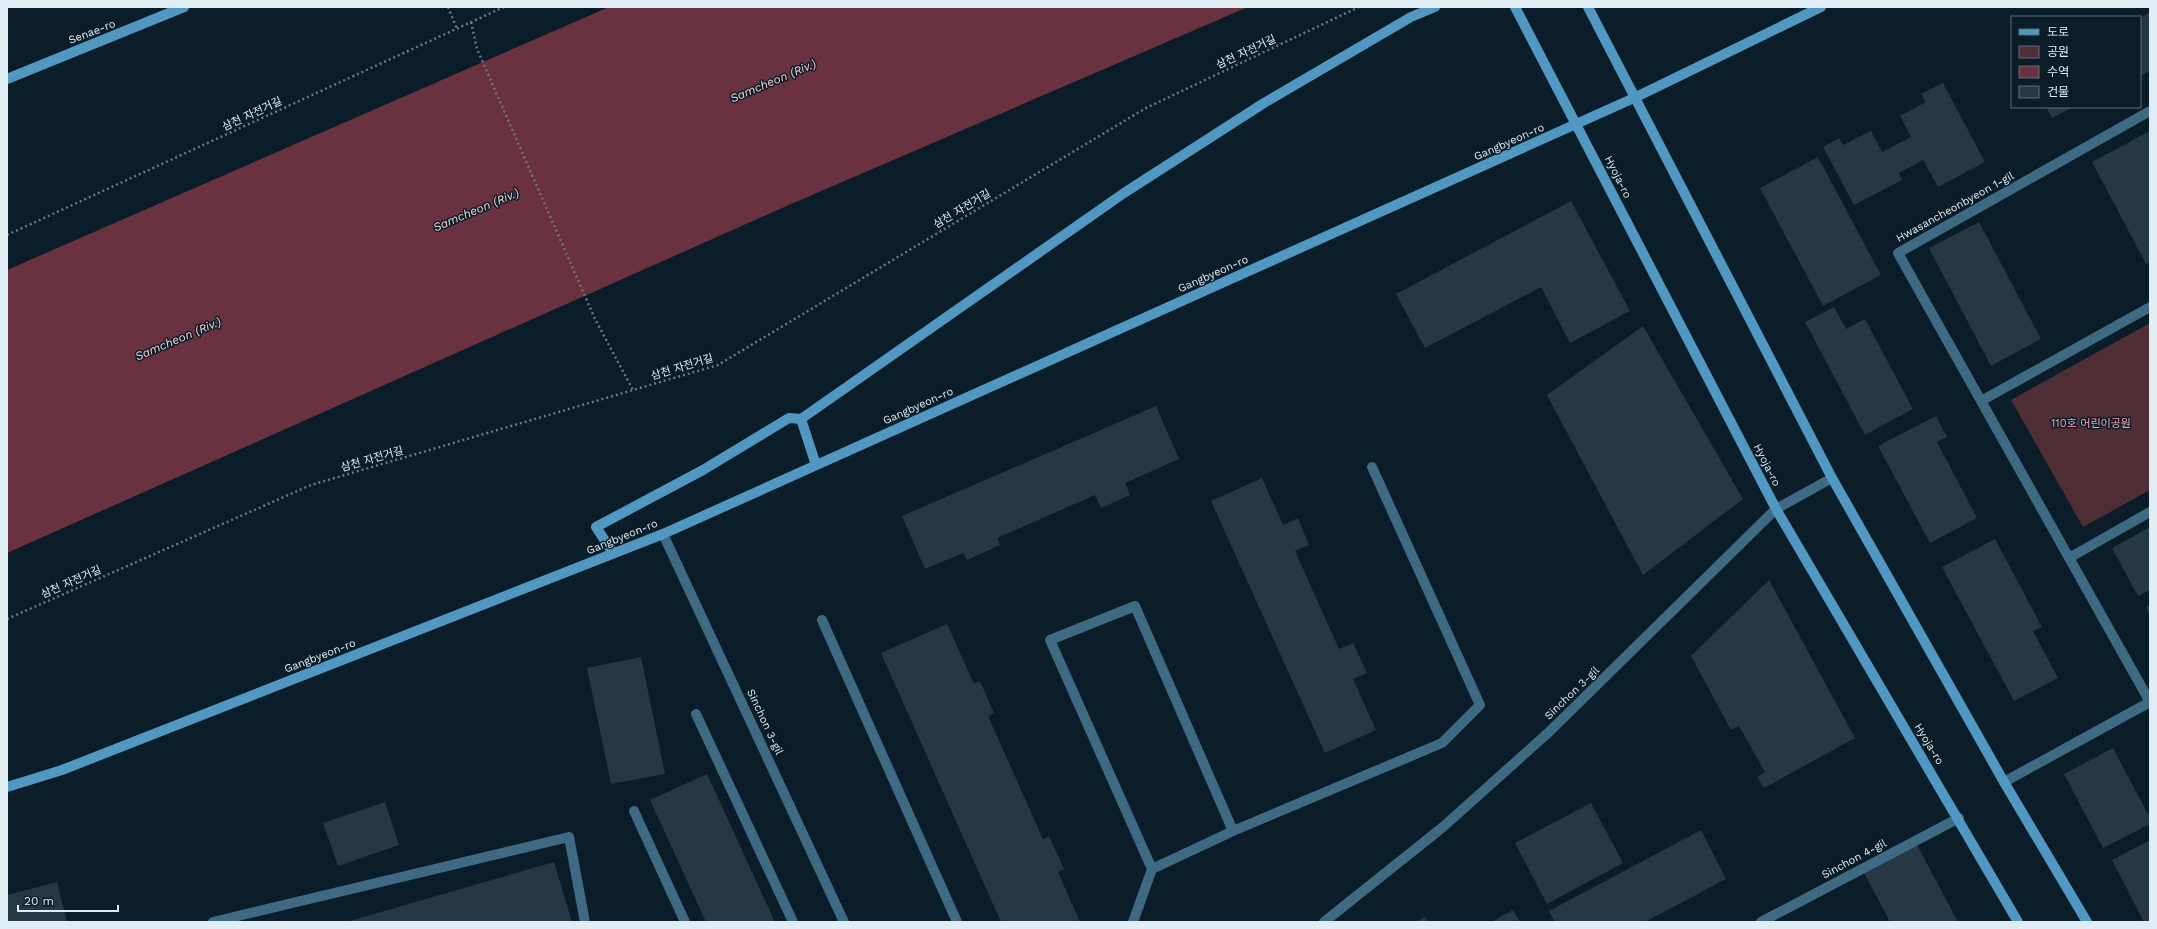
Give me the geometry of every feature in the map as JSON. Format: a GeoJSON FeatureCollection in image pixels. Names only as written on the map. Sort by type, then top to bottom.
{"type":"FeatureCollection","features":[{"type":"Feature","properties":{"kind":"street","name":"Senae-ro"},"geometry":{"type":"LineString","coordinates":[[7,79],[184,7]]}},
{"type":"Feature","properties":{"kind":"street"},"geometry":{"type":"LineString","coordinates":[[613,554],[596,526],[703,470],[789,418],[801,419],[1124,193],[1264,103],[1411,17],[1435,7]]}},
{"type":"Feature","properties":{"kind":"street","name":"Hyoja-ro"},"geometry":{"type":"LineString","coordinates":[[1515,7],[1776,509],[1959,818],[2018,922]]}},
{"type":"Feature","properties":{"kind":"street"},"geometry":{"type":"LineString","coordinates":[[1588,7],[1614,60],[1832,478],[2004,782],[2087,922]]}},
{"type":"Feature","properties":{"kind":"street","name":"Gangbyeon-ro"},"geometry":{"type":"LineString","coordinates":[[7,787],[62,770],[663,534],[1577,124],[1634,98],[1821,7]]}},
{"type":"Feature","properties":{"kind":"street","name":"Hwasancheonbyeon 1-gil"},"geometry":{"type":"LineString","coordinates":[[2150,111],[1898,253],[2150,702]]}},
{"type":"Feature","properties":{"kind":"street"},"geometry":{"type":"LineString","coordinates":[[1981,401],[2150,307]]}},
{"type":"Feature","properties":{"kind":"street"},"geometry":{"type":"LineString","coordinates":[[801,419],[816,465]]}},
{"type":"Feature","properties":{"kind":"street"},"geometry":{"type":"LineString","coordinates":[[1152,869],[1233,831],[1442,743],[1480,705],[1372,466]]}},
{"type":"Feature","properties":{"kind":"street","name":"Sinchon 3-gil"},"geometry":{"type":"LineString","coordinates":[[1324,922],[1443,827],[1549,732],[1776,509],[1832,478]]}},
{"type":"Feature","properties":{"kind":"street"},"geometry":{"type":"LineString","coordinates":[[2069,558],[2150,512]]}},
{"type":"Feature","properties":{"kind":"street","name":"Sinchon 3-gil"},"geometry":{"type":"LineString","coordinates":[[663,534],[844,922]]}},
{"type":"Feature","properties":{"kind":"street"},"geometry":{"type":"LineString","coordinates":[[1133,922],[1152,869],[1050,640],[1135,606],[1233,831]]}},
{"type":"Feature","properties":{"kind":"street"},"geometry":{"type":"LineString","coordinates":[[822,620],[957,922]]}},
{"type":"Feature","properties":{"kind":"street"},"geometry":{"type":"LineString","coordinates":[[2004,782],[2150,702]]}},
{"type":"Feature","properties":{"kind":"street"},"geometry":{"type":"LineString","coordinates":[[696,714],[793,922]]}},
{"type":"Feature","properties":{"kind":"street"},"geometry":{"type":"LineString","coordinates":[[634,812],[685,922]]}},
{"type":"Feature","properties":{"kind":"street","name":"Sinchon 4-gil"},"geometry":{"type":"LineString","coordinates":[[1761,922],[1959,818]]}},
{"type":"Feature","properties":{"kind":"street"},"geometry":{"type":"LineString","coordinates":[[212,922],[569,837],[585,922]]}},
{"type":"Feature","properties":{"kind":"path"},"geometry":{"type":"LineString","coordinates":[[448,7],[457,29]]}},
{"type":"Feature","properties":{"kind":"path","name":"삼천 자전거길"},"geometry":{"type":"LineString","coordinates":[[7,235],[504,7]]}},
{"type":"Feature","properties":{"kind":"path","name":"삼천 자전거길"},"geometry":{"type":"LineString","coordinates":[[7,619],[311,485],[718,365],[1146,108],[1359,7]]}},
{"type":"Feature","properties":{"kind":"path"},"geometry":{"type":"LineString","coordinates":[[471,22],[477,49],[592,312],[633,390]]}},
{"type":"Feature","properties":{"kind":"green space","name":"110호 어린이공원"},"geometry":{"type":"Polygon","coordinates":[[[2150,323],[2150,490],[2083,527],[2011,400],[2150,323]]]}},
{"type":"Feature","properties":{"kind":"water","name":"Samcheon (Riv.)"},"geometry":{"type":"Polygon","coordinates":[[[609,7],[1248,7],[782,208],[7,553],[7,270],[609,7]]]}},
{"type":"Feature","properties":{"kind":"building"},"geometry":{"type":"Polygon","coordinates":[[[2150,12],[2150,71],[2141,76],[2141,17],[2150,12]]]}},
{"type":"Feature","properties":{"kind":"building"},"geometry":{"type":"Polygon","coordinates":[[[1943,83],[1985,162],[1938,187],[1923,160],[1899,173],[1902,180],[1854,205],[1823,147],[1839,138],[1843,145],[1871,131],[1882,152],[1911,137],[1900,116],[1926,102],[1921,94],[1943,83]]]}},
{"type":"Feature","properties":{"kind":"building"},"geometry":{"type":"Polygon","coordinates":[[[2047,108],[2071,108],[2052,118],[2047,108]]]}},
{"type":"Feature","properties":{"kind":"building"},"geometry":{"type":"Polygon","coordinates":[[[2150,131],[2150,262],[2146,264],[2092,162],[2150,131]]]}},
{"type":"Feature","properties":{"kind":"building"},"geometry":{"type":"Polygon","coordinates":[[[1818,157],[1881,275],[1823,306],[1760,188],[1818,157]]]}},
{"type":"Feature","properties":{"kind":"building"},"geometry":{"type":"Polygon","coordinates":[[[1571,201],[1630,311],[1570,343],[1541,287],[1425,348],[1396,294],[1571,201]]]}},
{"type":"Feature","properties":{"kind":"building"},"geometry":{"type":"Polygon","coordinates":[[[1979,222],[2041,339],[1991,366],[1929,248],[1979,222]]]}},
{"type":"Feature","properties":{"kind":"building"},"geometry":{"type":"Polygon","coordinates":[[[1834,307],[1846,329],[1865,319],[1913,409],[1865,435],[1805,322],[1834,307]]]}},
{"type":"Feature","properties":{"kind":"building"},"geometry":{"type":"Polygon","coordinates":[[[1643,326],[1743,499],[1643,575],[1547,395],[1643,326]]]}},
{"type":"Feature","properties":{"kind":"building"},"geometry":{"type":"Polygon","coordinates":[[[1156,406],[1179,459],[1125,483],[1130,495],[1101,508],[1095,495],[997,538],[1000,545],[967,560],[963,553],[925,569],[902,516],[1156,406]]]}},
{"type":"Feature","properties":{"kind":"building"},"geometry":{"type":"Polygon","coordinates":[[[1936,416],[1947,437],[1937,442],[1977,518],[1930,543],[1878,446],[1936,416]]]}},
{"type":"Feature","properties":{"kind":"building"},"geometry":{"type":"Polygon","coordinates":[[[1262,478],[1283,525],[1298,518],[1309,545],[1295,551],[1339,649],[1353,643],[1367,673],[1353,679],[1376,730],[1325,753],[1211,501],[1262,478]]]}},
{"type":"Feature","properties":{"kind":"building"},"geometry":{"type":"Polygon","coordinates":[[[2150,527],[2150,590],[2138,596],[2112,548],[2150,527]]]}},
{"type":"Feature","properties":{"kind":"building"},"geometry":{"type":"Polygon","coordinates":[[[1995,539],[2042,627],[2033,631],[2058,678],[2014,701],[1942,567],[1995,539]]]}},
{"type":"Feature","properties":{"kind":"building"},"geometry":{"type":"Polygon","coordinates":[[[1769,580],[1855,738],[1764,788],[1757,777],[1765,772],[1739,726],[1731,730],[1691,656],[1769,580]]]}},
{"type":"Feature","properties":{"kind":"building"},"geometry":{"type":"Polygon","coordinates":[[[2150,605],[2150,615],[2146,607],[2150,605]]]}},
{"type":"Feature","properties":{"kind":"building"},"geometry":{"type":"Polygon","coordinates":[[[947,624],[974,684],[980,681],[994,713],[988,716],[1043,839],[1049,836],[1064,869],[1058,872],[1080,922],[1001,922],[881,653],[947,624]]]}},
{"type":"Feature","properties":{"kind":"building"},"geometry":{"type":"Polygon","coordinates":[[[641,657],[665,774],[611,784],[587,668],[641,657]]]}},
{"type":"Feature","properties":{"kind":"building"},"geometry":{"type":"Polygon","coordinates":[[[2113,748],[2150,818],[2150,824],[2103,848],[2064,774],[2113,748]]]}},
{"type":"Feature","properties":{"kind":"building"},"geometry":{"type":"Polygon","coordinates":[[[707,774],[775,922],[706,922],[650,800],[707,774]]]}},
{"type":"Feature","properties":{"kind":"building"},"geometry":{"type":"Polygon","coordinates":[[[385,802],[399,845],[338,866],[323,823],[385,802]]]}},
{"type":"Feature","properties":{"kind":"building"},"geometry":{"type":"Polygon","coordinates":[[[1591,803],[1623,863],[1547,904],[1515,843],[1591,803]]]}},
{"type":"Feature","properties":{"kind":"building"},"geometry":{"type":"Polygon","coordinates":[[[1701,830],[1726,879],[1645,922],[1555,922],[1549,911],[1701,830]]]}},
{"type":"Feature","properties":{"kind":"building"},"geometry":{"type":"Polygon","coordinates":[[[2150,840],[2150,922],[2144,922],[2112,860],[2150,840]]]}},
{"type":"Feature","properties":{"kind":"building"},"geometry":{"type":"Polygon","coordinates":[[[1915,841],[1958,922],[1890,922],[1862,869],[1915,841]]]}},
{"type":"Feature","properties":{"kind":"building"},"geometry":{"type":"Polygon","coordinates":[[[554,862],[572,922],[346,922],[554,862]]]}},
{"type":"Feature","properties":{"kind":"building"},"geometry":{"type":"Polygon","coordinates":[[[57,882],[67,922],[7,922],[7,895],[57,882]]]}},
{"type":"Feature","properties":{"kind":"building"},"geometry":{"type":"Polygon","coordinates":[[[1513,910],[1520,922],[1491,922],[1513,910]]]}},
{"type":"Feature","properties":{"kind":"building"},"geometry":{"type":"Polygon","coordinates":[[[1425,917],[1428,922],[1415,922],[1425,917]]]}}]}
